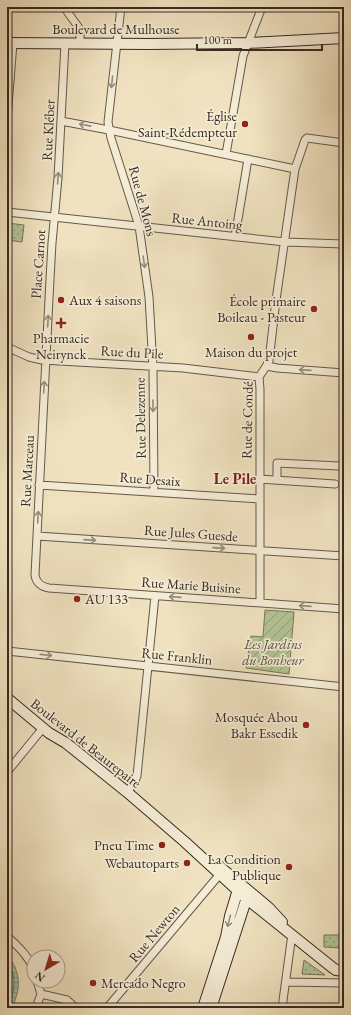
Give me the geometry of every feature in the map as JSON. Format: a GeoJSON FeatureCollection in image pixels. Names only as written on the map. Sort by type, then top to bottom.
{"type":"FeatureCollection","features":[{"type":"Feature","properties":{"kind":"main road","name":"Boulevard de Mulhouse"},"geometry":{"type":"LineString","coordinates":[[10,43],[247,43],[344,38]]}},
{"type":"Feature","properties":{"kind":"main road","name":"Boulevard de Beaurepaire"},"geometry":{"type":"LineString","coordinates":[[7,698],[49,733],[66,742],[127,792],[220,874],[276,914],[292,934],[333,968],[344,971]]}},
{"type":"Feature","properties":{"kind":"main road","name":"Boulevard de Beaurepaire"},"geometry":{"type":"LineString","coordinates":[[148,810],[186,838],[244,891]]}},
{"type":"Feature","properties":{"kind":"main road"},"geometry":{"type":"LineString","coordinates":[[203,1008],[226,937],[228,922],[244,891]]}},
{"type":"Feature","properties":{"kind":"main road"},"geometry":{"type":"LineString","coordinates":[[211,1008],[244,891]]}},
{"type":"Feature","properties":{"kind":"street"},"geometry":{"type":"LineString","coordinates":[[64,7],[79,28],[80,44]]}},
{"type":"Feature","properties":{"kind":"street","name":"Rue de Mons"},"geometry":{"type":"LineString","coordinates":[[121,7],[108,117],[109,130],[139,226],[149,304],[153,367]]}},
{"type":"Feature","properties":{"kind":"street"},"geometry":{"type":"LineString","coordinates":[[226,154],[243,56],[262,7]]}},
{"type":"Feature","properties":{"kind":"street"},"geometry":{"type":"LineString","coordinates":[[7,119],[10,43]]}},
{"type":"Feature","properties":{"kind":"street","name":"Rue Kléber"},"geometry":{"type":"LineString","coordinates":[[54,217],[58,178],[65,43]]}},
{"type":"Feature","properties":{"kind":"street"},"geometry":{"type":"LineString","coordinates":[[61,121],[295,169]]}},
{"type":"Feature","properties":{"kind":"street","name":"Rue de Condé"},"geometry":{"type":"LineString","coordinates":[[260,603],[259,377],[267,366],[268,361],[295,169],[306,138],[344,143]]}},
{"type":"Feature","properties":{"kind":"street"},"geometry":{"type":"LineString","coordinates":[[235,237],[248,159]]}},
{"type":"Feature","properties":{"kind":"street","name":"Place Carnot"},"geometry":{"type":"LineString","coordinates":[[7,212],[54,217],[46,360]]}},
{"type":"Feature","properties":{"kind":"street","name":"Rue Antoing"},"geometry":{"type":"LineString","coordinates":[[54,217],[285,242],[344,244]]}},
{"type":"Feature","properties":{"kind":"street","name":"Rue du Pile"},"geometry":{"type":"LineString","coordinates":[[7,347],[29,357],[46,360],[189,369],[259,377]]}},
{"type":"Feature","properties":{"kind":"street","name":"Rue Marceau"},"geometry":{"type":"LineString","coordinates":[[38,583],[35,575],[46,360]]}},
{"type":"Feature","properties":{"kind":"street"},"geometry":{"type":"LineString","coordinates":[[267,366],[344,373]]}},
{"type":"Feature","properties":{"kind":"street","name":"Rue Delezenne"},"geometry":{"type":"LineString","coordinates":[[153,367],[154,492]]}},
{"type":"Feature","properties":{"kind":"street"},"geometry":{"type":"LineString","coordinates":[[277,480],[277,463],[339,466]]}},
{"type":"Feature","properties":{"kind":"street"},"geometry":{"type":"LineString","coordinates":[[259,479],[335,484]]}},
{"type":"Feature","properties":{"kind":"street","name":"Rue Desaix"},"geometry":{"type":"LineString","coordinates":[[39,485],[259,499]]}},
{"type":"Feature","properties":{"kind":"street","name":"Rue Jules Guesde"},"geometry":{"type":"LineString","coordinates":[[37,536],[344,556]]}},
{"type":"Feature","properties":{"kind":"street","name":"Rue Marie Buisine"},"geometry":{"type":"LineString","coordinates":[[38,583],[49,588],[344,609]]}},
{"type":"Feature","properties":{"kind":"street"},"geometry":{"type":"LineString","coordinates":[[127,792],[137,776],[155,596]]}},
{"type":"Feature","properties":{"kind":"street","name":"Rue Franklin"},"geometry":{"type":"LineString","coordinates":[[7,651],[344,687]]}},
{"type":"Feature","properties":{"kind":"street"},"geometry":{"type":"LineString","coordinates":[[7,772],[43,728]]}},
{"type":"Feature","properties":{"kind":"street","name":"Rue Newton"},"geometry":{"type":"LineString","coordinates":[[107,1008],[220,874]]}},
{"type":"Feature","properties":{"kind":"street"},"geometry":{"type":"LineString","coordinates":[[282,1008],[292,934]]}},
{"type":"Feature","properties":{"kind":"street"},"geometry":{"type":"LineString","coordinates":[[7,936],[26,955]]}},
{"type":"Feature","properties":{"kind":"street"},"geometry":{"type":"LineString","coordinates":[[286,982],[344,984]]}},
{"type":"Feature","properties":{"kind":"street"},"geometry":{"type":"LineString","coordinates":[[36,1008],[41,994],[39,989]]}},
{"type":"Feature","properties":{"kind":"street"},"geometry":{"type":"LineString","coordinates":[[41,994],[67,1000],[76,1008]]}},
{"type":"Feature","properties":{"kind":"green space"},"geometry":{"type":"Polygon","coordinates":[[[7,223],[24,225],[22,242],[7,240],[7,223]]]}},
{"type":"Feature","properties":{"kind":"green space","name":"Les Jardins du Bonheur"},"geometry":{"type":"Polygon","coordinates":[[[265,610],[294,612],[289,674],[246,668],[251,636],[263,637],[265,610]]]}},
{"type":"Feature","properties":{"kind":"green space"},"geometry":{"type":"Polygon","coordinates":[[[324,935],[341,935],[341,948],[324,947],[324,935]]]}},
{"type":"Feature","properties":{"kind":"green space"},"geometry":{"type":"Polygon","coordinates":[[[304,960],[325,975],[302,974],[304,960]]]}},
{"type":"Feature","properties":{"kind":"water"},"geometry":{"type":"Polygon","coordinates":[[[7,954],[15,966],[18,975],[18,992],[13,1008],[7,1008],[7,954]]]}},
{"type":"Feature","properties":{"kind":"place","name":"Église Saint-Rédempteur"},"geometry":{"type":"Point","coordinates":[245,124]}},
{"type":"Feature","properties":{"kind":"place","name":"Aux 4 saisons"},"geometry":{"type":"Point","coordinates":[61,300]}},
{"type":"Feature","properties":{"kind":"place","name":"École primaire Boileau - Pasteur"},"geometry":{"type":"Point","coordinates":[314,309]}},
{"type":"Feature","properties":{"kind":"place","name":"Pharmacie Neirynck"},"geometry":{"type":"Point","coordinates":[61,323]}},
{"type":"Feature","properties":{"kind":"place","name":"Maison du projet"},"geometry":{"type":"Point","coordinates":[251,337]}},
{"type":"Feature","properties":{"kind":"place","name":"AU 133"},"geometry":{"type":"Point","coordinates":[77,599]}},
{"type":"Feature","properties":{"kind":"place","name":"Mosquée Abou Bakr Essedik"},"geometry":{"type":"Point","coordinates":[306,725]}},
{"type":"Feature","properties":{"kind":"place","name":"Pneu Time"},"geometry":{"type":"Point","coordinates":[162,845]}},
{"type":"Feature","properties":{"kind":"place","name":"Webautoparts"},"geometry":{"type":"Point","coordinates":[187,863]}},
{"type":"Feature","properties":{"kind":"place","name":"La Condition Publique"},"geometry":{"type":"Point","coordinates":[289,867]}},
{"type":"Feature","properties":{"kind":"place","name":"Mercado Negro"},"geometry":{"type":"Point","coordinates":[93,983]}},
{"type":"Feature","properties":{"kind":"district","name":"Le Pile"},"geometry":{"type":"Point","coordinates":[235,479]}}]}
